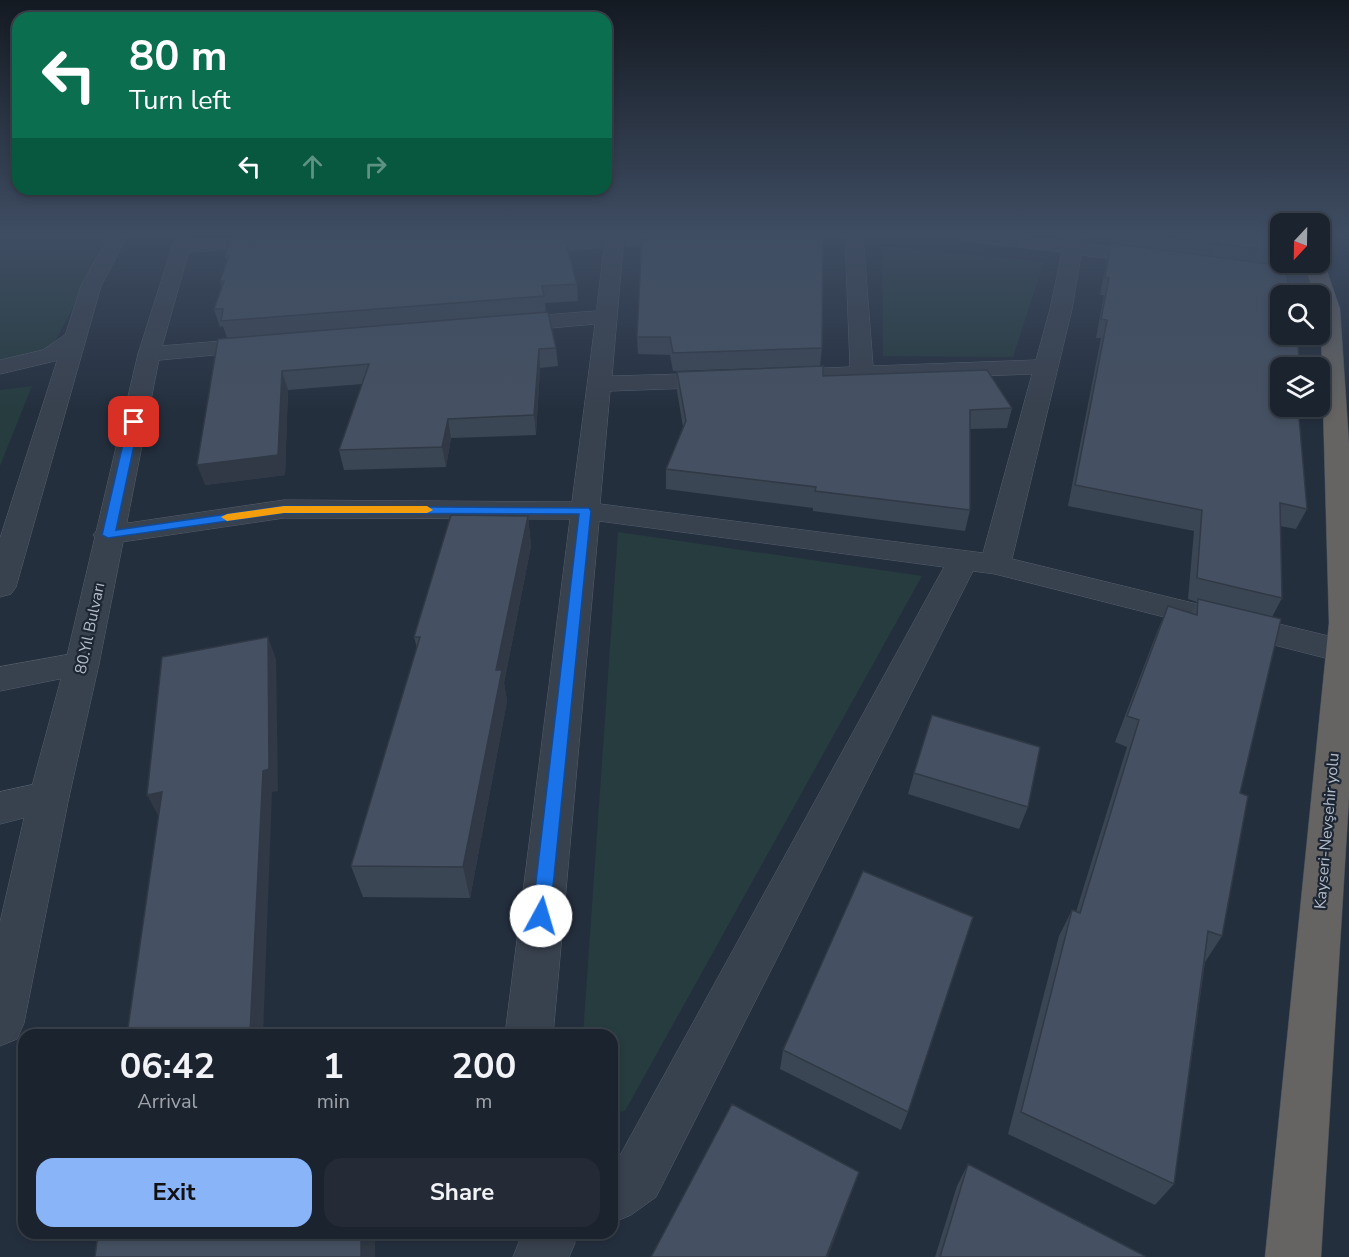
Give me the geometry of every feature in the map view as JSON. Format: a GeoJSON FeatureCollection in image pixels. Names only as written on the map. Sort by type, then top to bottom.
{"type":"FeatureCollection","features":[{"type":"Feature","properties":{"kind":"highway","name":"Kayseri-Nevşehir yolu"},"geometry":{"type":"LineString","coordinates":[[1293,1257],[1345,622],[1329,309],[1324,294]]}},
{"type":"Feature","properties":{"kind":"street"},"geometry":{"type":"LineString","coordinates":[[0,587],[61,378],[89,294]]}},
{"type":"Feature","properties":{"kind":"street","name":"80.Yıl Bulvarı"},"geometry":{"type":"LineString","coordinates":[[0,1023],[49,797],[82,664],[108,535],[149,354],[168,294]]}},
{"type":"Feature","properties":{"kind":"street"},"geometry":{"type":"LineString","coordinates":[[529,1029],[609,294]]}},
{"type":"Feature","properties":{"kind":"street"},"geometry":{"type":"LineString","coordinates":[[857,294],[862,374]]}},
{"type":"Feature","properties":{"kind":"street"},"geometry":{"type":"LineString","coordinates":[[618,1192],[637,1178],[979,562],[1046,367],[1062,294]]}},
{"type":"Feature","properties":{"kind":"street"},"geometry":{"type":"LineString","coordinates":[[489,327],[606,317]]}},
{"type":"Feature","properties":{"kind":"street"},"geometry":{"type":"LineString","coordinates":[[0,367],[51,355],[74,339]]}},
{"type":"Feature","properties":{"kind":"street"},"geometry":{"type":"LineString","coordinates":[[149,354],[278,344]]}},
{"type":"Feature","properties":{"kind":"street"},"geometry":{"type":"LineString","coordinates":[[599,384],[1046,367]]}},
{"type":"Feature","properties":{"kind":"street"},"geometry":{"type":"LineString","coordinates":[[0,384],[61,378]]}},
{"type":"Feature","properties":{"kind":"street"},"geometry":{"type":"LineString","coordinates":[[108,535],[284,509],[585,511],[979,562],[1341,650]]}},
{"type":"Feature","properties":{"kind":"street"},"geometry":{"type":"LineString","coordinates":[[0,679],[82,664]]}},
{"type":"Feature","properties":{"kind":"street"},"geometry":{"type":"LineString","coordinates":[[0,808],[49,797]]}},
{"type":"Feature","properties":{"kind":"green space"},"geometry":{"type":"Polygon","coordinates":[[[0,294],[81,294],[52,347],[21,357],[0,359],[0,294]]]}},
{"type":"Feature","properties":{"kind":"green space"},"geometry":{"type":"Polygon","coordinates":[[[882,294],[1034,294],[1013,357],[883,356],[882,294]]]}},
{"type":"Feature","properties":{"kind":"green space"},"geometry":{"type":"Polygon","coordinates":[[[32,386],[0,466],[0,390],[32,386]]]}},
{"type":"Feature","properties":{"kind":"green space"},"geometry":{"type":"Polygon","coordinates":[[[618,532],[922,576],[625,1111],[618,1112],[618,1029],[583,1029],[618,532]]]}},
{"type":"Feature","properties":{"kind":"building"},"geometry":{"type":"Polygon","coordinates":[[[219,294],[544,294],[544,296],[221,321],[223,309],[214,309],[219,294]]]}},
{"type":"Feature","properties":{"kind":"building"},"geometry":{"type":"Polygon","coordinates":[[[639,294],[822,294],[822,348],[673,353],[670,337],[637,337],[639,294]]]}},
{"type":"Feature","properties":{"kind":"building"},"geometry":{"type":"Polygon","coordinates":[[[1106,294],[1270,294],[1270,345],[1298,345],[1299,357],[1270,357],[1270,417],[1299,417],[1307,509],[1280,503],[1282,598],[1197,578],[1202,510],[1075,485],[1107,320],[1101,319],[1106,294]]]}},
{"type":"Feature","properties":{"kind":"building"},"geometry":{"type":"Polygon","coordinates":[[[548,312],[556,348],[539,349],[534,415],[448,419],[442,447],[339,450],[369,364],[282,371],[278,455],[197,465],[218,339],[548,312]]]}},
{"type":"Feature","properties":{"kind":"building"},"geometry":{"type":"Polygon","coordinates":[[[823,366],[823,376],[987,370],[1012,408],[970,410],[970,510],[815,491],[816,487],[666,469],[686,421],[677,372],[823,366]]]}},
{"type":"Feature","properties":{"kind":"building"},"geometry":{"type":"Polygon","coordinates":[[[451,515],[528,516],[496,670],[502,670],[463,867],[351,866],[420,637],[414,637],[451,515]]]}},
{"type":"Feature","properties":{"kind":"building"},"geometry":{"type":"Polygon","coordinates":[[[1198,599],[1281,619],[1240,793],[1248,796],[1222,936],[1208,931],[1174,1184],[1021,1112],[1072,910],[1080,913],[1139,720],[1127,716],[1168,606],[1197,615],[1198,599]]]}},
{"type":"Feature","properties":{"kind":"building"},"geometry":{"type":"Polygon","coordinates":[[[268,637],[269,769],[263,771],[250,1029],[128,1029],[162,792],[147,795],[162,657],[268,637]]]}},
{"type":"Feature","properties":{"kind":"building"},"geometry":{"type":"Polygon","coordinates":[[[932,715],[1040,747],[1028,807],[914,773],[932,715]]]}},
{"type":"Feature","properties":{"kind":"building"},"geometry":{"type":"Polygon","coordinates":[[[863,871],[973,917],[908,1112],[783,1050],[863,871]]]}},
{"type":"Feature","properties":{"kind":"building"},"geometry":{"type":"Polygon","coordinates":[[[732,1104],[859,1172],[826,1257],[651,1257],[732,1104]]]}},
{"type":"Feature","properties":{"kind":"building"},"geometry":{"type":"Polygon","coordinates":[[[968,1164],[1145,1256],[940,1257],[968,1164]]]}},
{"type":"Feature","properties":{"kind":"building"},"geometry":{"type":"Polygon","coordinates":[[[97,1239],[361,1239],[361,1257],[95,1257],[97,1239]]]}},
{"type":"Feature","properties":{"kind":"slow traffic"},"geometry":{"type":"LineString","coordinates":[[227,517],[284,509],[427,510]]}},
{"type":"Feature","properties":{"kind":"route"},"geometry":{"type":"LineString","coordinates":[[134,422],[108,535],[284,509],[585,511],[541,916]]}}]}
